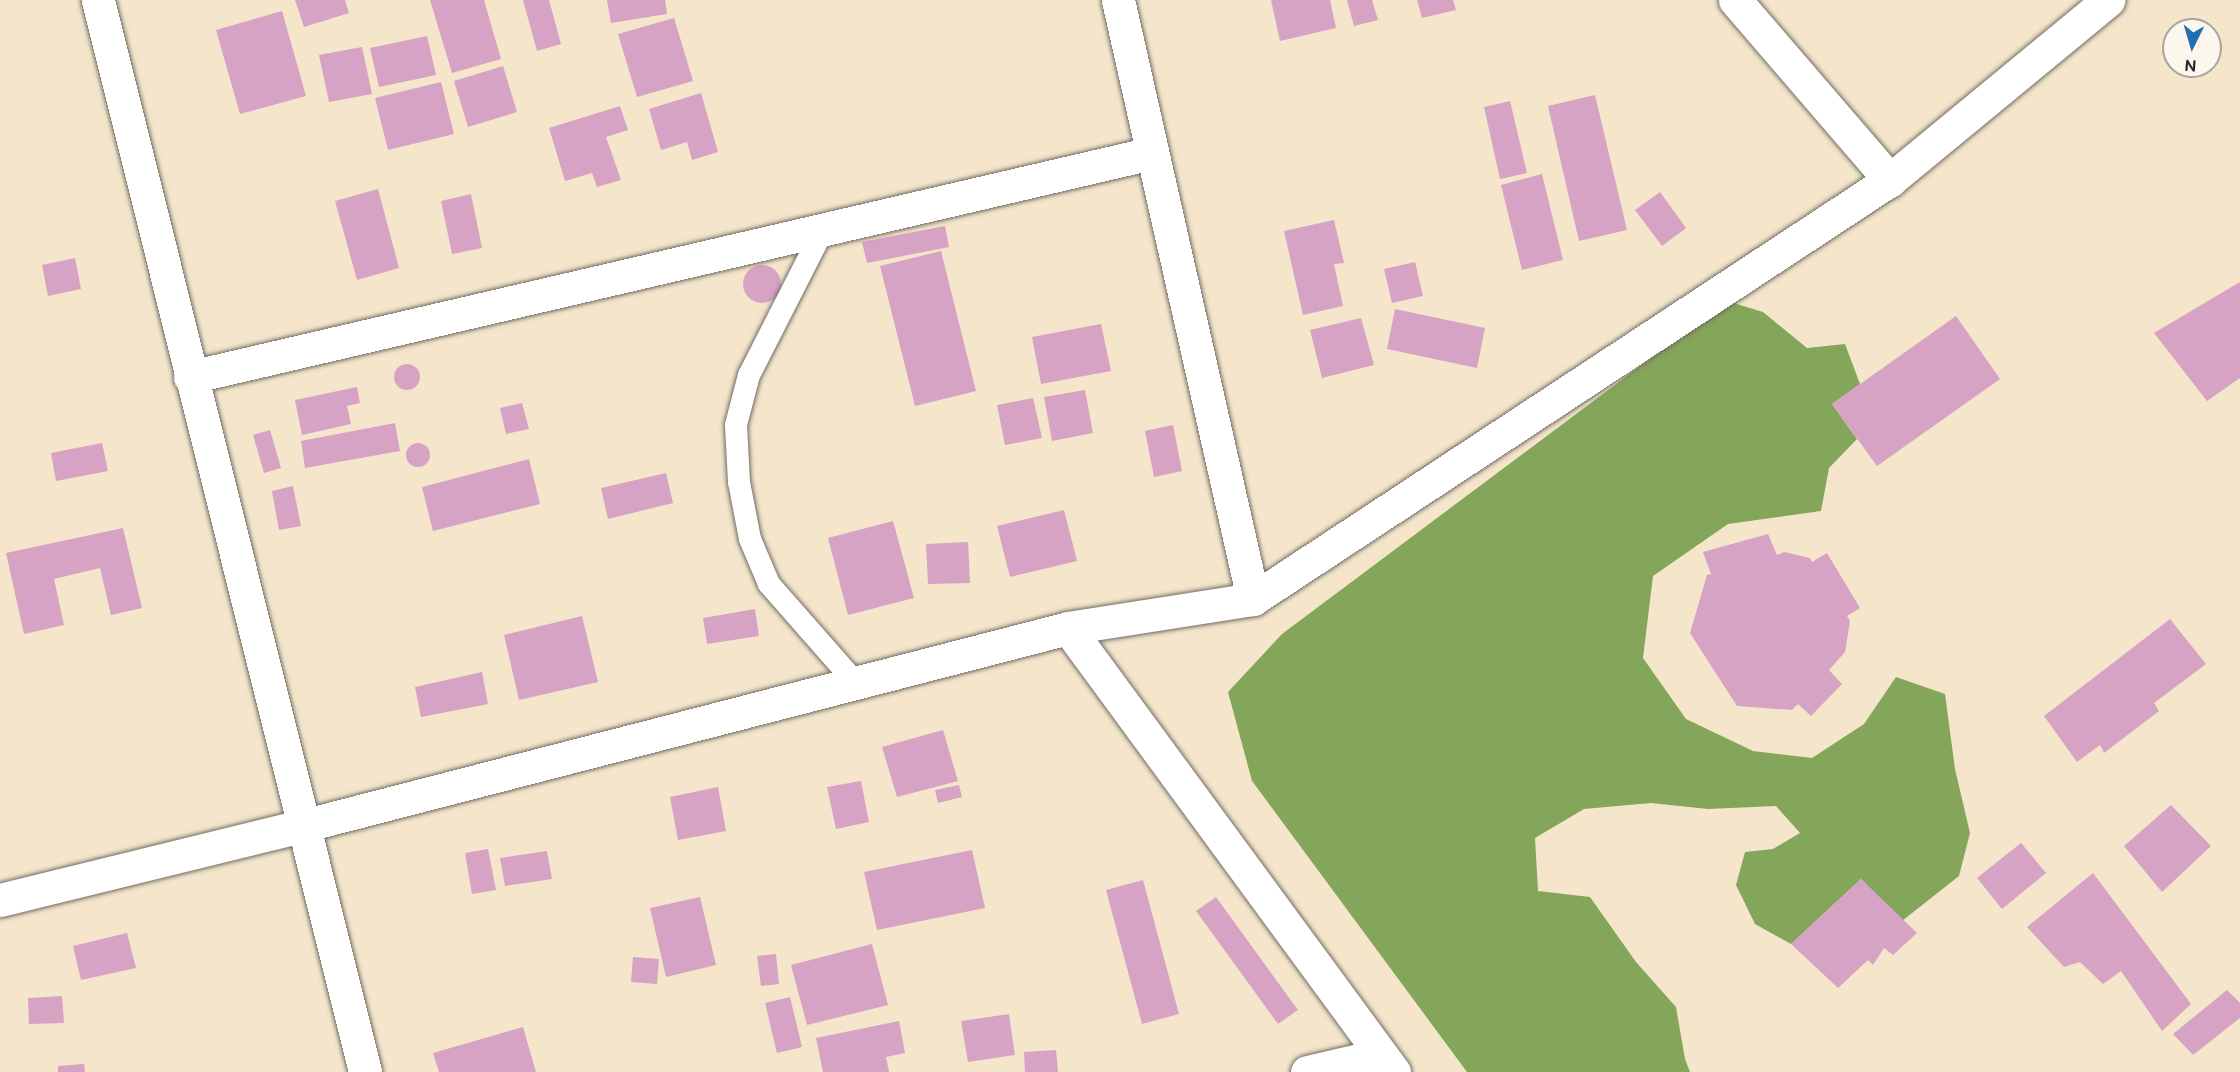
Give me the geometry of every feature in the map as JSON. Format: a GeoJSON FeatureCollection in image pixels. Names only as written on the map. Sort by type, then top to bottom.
{"type":"FeatureCollection","features":[{"type":"Feature","properties":{"kind":"street"},"geometry":{"type":"LineString","coordinates":[[98,0],[190,377],[365,1072]]}},
{"type":"Feature","properties":{"kind":"street"},"geometry":{"type":"LineString","coordinates":[[1118,0],[1253,598]]}},
{"type":"Feature","properties":{"kind":"street"},"geometry":{"type":"LineString","coordinates":[[1735,0],[1890,180]]}},
{"type":"Feature","properties":{"kind":"street"},"geometry":{"type":"LineString","coordinates":[[0,900],[302,826],[1068,628],[1253,598],[1890,180],[2108,0]]}},
{"type":"Feature","properties":{"kind":"street"},"geometry":{"type":"LineString","coordinates":[[190,377],[1152,153]]}},
{"type":"Feature","properties":{"kind":"street"},"geometry":{"type":"LineString","coordinates":[[1068,628],[1387,1063],[1307,1072]]}},
{"type":"Feature","properties":{"kind":"lane"},"geometry":{"type":"LineString","coordinates":[[823,230],[749,375],[736,424],[739,482],[750,540],[769,584],[856,683]]}},
{"type":"Feature","properties":{"kind":"green space"},"geometry":{"type":"Polygon","coordinates":[[[1727,301],[1763,312],[1807,348],[1845,344],[1860,384],[1832,404],[1857,439],[1829,468],[1821,511],[1728,524],[1653,576],[1643,658],[1686,719],[1753,751],[1812,758],[1864,724],[1896,677],[1945,694],[1955,769],[1970,833],[1959,876],[1902,921],[1861,879],[1791,944],[1755,924],[1736,885],[1745,852],[1773,849],[1800,833],[1776,806],[1708,809],[1651,803],[1584,809],[1535,838],[1538,891],[1590,897],[1636,962],[1676,1007],[1685,1059],[1690,1072],[1467,1072],[1252,781],[1228,692],[1282,634],[1727,301]]]}},
{"type":"Feature","properties":{"kind":"building"},"geometry":{"type":"Polygon","coordinates":[[[295,0],[345,0],[349,13],[304,27],[295,0]]]}},
{"type":"Feature","properties":{"kind":"building"},"geometry":{"type":"Polygon","coordinates":[[[430,0],[484,0],[501,59],[452,73],[430,0]]]}},
{"type":"Feature","properties":{"kind":"building"},"geometry":{"type":"Polygon","coordinates":[[[523,0],[549,0],[561,44],[537,51],[523,0]]]}},
{"type":"Feature","properties":{"kind":"building"},"geometry":{"type":"Polygon","coordinates":[[[607,0],[665,0],[667,14],[611,23],[607,0]]]}},
{"type":"Feature","properties":{"kind":"building"},"geometry":{"type":"Polygon","coordinates":[[[1271,0],[1330,0],[1336,28],[1280,41],[1271,0]]]}},
{"type":"Feature","properties":{"kind":"building"},"geometry":{"type":"Polygon","coordinates":[[[1347,0],[1372,0],[1378,20],[1354,26],[1347,0]]]}},
{"type":"Feature","properties":{"kind":"building"},"geometry":{"type":"Polygon","coordinates":[[[1417,0],[1453,0],[1456,10],[1422,18],[1417,0]]]}},
{"type":"Feature","properties":{"kind":"building"},"geometry":{"type":"Polygon","coordinates":[[[282,11],[306,96],[240,114],[216,30],[282,11]]]}},
{"type":"Feature","properties":{"kind":"building"},"geometry":{"type":"Polygon","coordinates":[[[674,18],[693,81],[637,97],[618,34],[674,18]]]}},
{"type":"Feature","properties":{"kind":"building"},"geometry":{"type":"Polygon","coordinates":[[[427,36],[436,75],[379,87],[370,48],[427,36]]]}},
{"type":"Feature","properties":{"kind":"building"},"geometry":{"type":"Polygon","coordinates":[[[362,47],[372,94],[329,102],[319,55],[362,47]]]}},
{"type":"Feature","properties":{"kind":"building"},"geometry":{"type":"Polygon","coordinates":[[[503,66],[517,112],[468,127],[454,81],[503,66]]]}},
{"type":"Feature","properties":{"kind":"building"},"geometry":{"type":"Polygon","coordinates":[[[441,82],[454,134],[388,150],[375,98],[441,82]]]}},
{"type":"Feature","properties":{"kind":"building"},"geometry":{"type":"Polygon","coordinates":[[[701,93],[718,152],[692,160],[687,142],[661,150],[649,109],[701,93]]]}},
{"type":"Feature","properties":{"kind":"building"},"geometry":{"type":"Polygon","coordinates":[[[1595,95],[1627,230],[1579,241],[1548,106],[1595,95]]]}},
{"type":"Feature","properties":{"kind":"building"},"geometry":{"type":"Polygon","coordinates":[[[1510,101],[1527,173],[1500,179],[1484,107],[1510,101]]]}},
{"type":"Feature","properties":{"kind":"building"},"geometry":{"type":"Polygon","coordinates":[[[620,106],[628,130],[606,137],[621,180],[597,187],[592,173],[565,181],[549,128],[620,106]]]}},
{"type":"Feature","properties":{"kind":"building"},"geometry":{"type":"Polygon","coordinates":[[[1542,174],[1563,260],[1522,270],[1501,185],[1542,174]]]}},
{"type":"Feature","properties":{"kind":"building"},"geometry":{"type":"Polygon","coordinates":[[[378,189],[399,268],[357,280],[335,201],[378,189]]]}},
{"type":"Feature","properties":{"kind":"building"},"geometry":{"type":"Polygon","coordinates":[[[1660,192],[1686,228],[1662,246],[1635,210],[1660,192]]]}},
{"type":"Feature","properties":{"kind":"building"},"geometry":{"type":"Polygon","coordinates":[[[471,194],[482,248],[452,254],[441,201],[471,194]]]}},
{"type":"Feature","properties":{"kind":"building"},"geometry":{"type":"Polygon","coordinates":[[[1334,220],[1344,263],[1334,264],[1343,306],[1303,315],[1284,231],[1334,220]]]}},
{"type":"Feature","properties":{"kind":"building"},"geometry":{"type":"Polygon","coordinates":[[[945,226],[949,247],[867,263],[862,242],[945,226]]]}},
{"type":"Feature","properties":{"kind":"building"},"geometry":{"type":"Polygon","coordinates":[[[941,251],[976,391],[915,406],[880,266],[941,251]]]}},
{"type":"Feature","properties":{"kind":"building"},"geometry":{"type":"Polygon","coordinates":[[[75,258],[81,289],[48,296],[42,265],[75,258]]]}},
{"type":"Feature","properties":{"kind":"building"},"geometry":{"type":"Polygon","coordinates":[[[1415,262],[1423,296],[1392,303],[1384,269],[1415,262]]]}},
{"type":"Feature","properties":{"kind":"building"},"geometry":{"type":"Polygon","coordinates":[[[762,265],[769,266],[775,271],[780,277],[780,291],[775,297],[769,302],[762,303],[755,302],[749,297],[744,291],[743,284],[744,277],[749,271],[755,266],[762,265]]]}},
{"type":"Feature","properties":{"kind":"building"},"geometry":{"type":"Polygon","coordinates":[[[2240,282],[2240,378],[2207,401],[2154,333],[2240,282]]]}},
{"type":"Feature","properties":{"kind":"building"},"geometry":{"type":"Polygon","coordinates":[[[1395,309],[1485,328],[1477,368],[1387,349],[1395,309]]]}},
{"type":"Feature","properties":{"kind":"building"},"geometry":{"type":"Polygon","coordinates":[[[1956,316],[2000,379],[1877,466],[1832,404],[1956,316]]]}},
{"type":"Feature","properties":{"kind":"building"},"geometry":{"type":"Polygon","coordinates":[[[1361,318],[1374,365],[1322,378],[1310,330],[1361,318]]]}},
{"type":"Feature","properties":{"kind":"building"},"geometry":{"type":"Polygon","coordinates":[[[1101,324],[1111,371],[1041,384],[1032,337],[1101,324]]]}},
{"type":"Feature","properties":{"kind":"building"},"geometry":{"type":"Polygon","coordinates":[[[407,364],[416,368],[420,377],[416,386],[407,390],[398,386],[394,377],[398,368],[407,364]]]}},
{"type":"Feature","properties":{"kind":"building"},"geometry":{"type":"Polygon","coordinates":[[[357,387],[360,403],[347,406],[351,424],[302,435],[295,400],[357,387]]]}},
{"type":"Feature","properties":{"kind":"building"},"geometry":{"type":"Polygon","coordinates":[[[1085,390],[1093,433],[1052,441],[1044,397],[1085,390]]]}},
{"type":"Feature","properties":{"kind":"building"},"geometry":{"type":"Polygon","coordinates":[[[1033,398],[1042,438],[1005,445],[997,405],[1033,398]]]}},
{"type":"Feature","properties":{"kind":"building"},"geometry":{"type":"Polygon","coordinates":[[[522,403],[529,429],[506,434],[500,408],[522,403]]]}},
{"type":"Feature","properties":{"kind":"building"},"geometry":{"type":"Polygon","coordinates":[[[395,423],[400,451],[305,468],[301,441],[395,423]]]}},
{"type":"Feature","properties":{"kind":"building"},"geometry":{"type":"Polygon","coordinates":[[[1173,425],[1182,471],[1154,477],[1145,431],[1173,425]]]}},
{"type":"Feature","properties":{"kind":"building"},"geometry":{"type":"Polygon","coordinates":[[[270,430],[281,468],[264,473],[253,435],[270,430]]]}},
{"type":"Feature","properties":{"kind":"building"},"geometry":{"type":"Polygon","coordinates":[[[102,443],[108,471],[56,481],[51,453],[102,443]]]}},
{"type":"Feature","properties":{"kind":"building"},"geometry":{"type":"Polygon","coordinates":[[[418,443],[423,444],[429,450],[429,460],[423,466],[418,467],[413,466],[407,460],[406,455],[407,450],[413,444],[418,443]]]}},
{"type":"Feature","properties":{"kind":"building"},"geometry":{"type":"Polygon","coordinates":[[[529,459],[540,504],[433,531],[422,487],[529,459]]]}},
{"type":"Feature","properties":{"kind":"building"},"geometry":{"type":"Polygon","coordinates":[[[666,473],[673,503],[608,519],[601,488],[666,473]]]}},
{"type":"Feature","properties":{"kind":"building"},"geometry":{"type":"Polygon","coordinates":[[[293,486],[301,526],[279,530],[272,491],[293,486]]]}},
{"type":"Feature","properties":{"kind":"building"},"geometry":{"type":"Polygon","coordinates":[[[1064,510],[1077,561],[1010,577],[997,526],[1064,510]]]}},
{"type":"Feature","properties":{"kind":"building"},"geometry":{"type":"Polygon","coordinates":[[[893,521],[914,598],[848,615],[828,538],[893,521]]]}},
{"type":"Feature","properties":{"kind":"building"},"geometry":{"type":"Polygon","coordinates":[[[123,528],[142,608],[111,615],[100,568],[54,579],[64,625],[24,634],[6,553],[123,528]]]}},
{"type":"Feature","properties":{"kind":"building"},"geometry":{"type":"Polygon","coordinates":[[[1768,534],[1777,555],[1784,552],[1810,558],[1812,562],[1827,553],[1860,608],[1847,616],[1850,621],[1845,652],[1829,670],[1842,684],[1811,716],[1798,704],[1792,710],[1737,706],[1690,633],[1707,575],[1711,574],[1703,552],[1768,534]]]}},
{"type":"Feature","properties":{"kind":"building"},"geometry":{"type":"Polygon","coordinates":[[[968,542],[970,583],[928,584],[926,544],[968,542]]]}},
{"type":"Feature","properties":{"kind":"building"},"geometry":{"type":"Polygon","coordinates":[[[755,609],[759,636],[707,644],[703,618],[755,609]]]}},
{"type":"Feature","properties":{"kind":"building"},"geometry":{"type":"Polygon","coordinates":[[[582,616],[598,682],[519,700],[504,635],[582,616]]]}},
{"type":"Feature","properties":{"kind":"building"},"geometry":{"type":"Polygon","coordinates":[[[2170,619],[2206,664],[2154,703],[2159,711],[2104,753],[2100,745],[2077,762],[2044,716],[2170,619]]]}},
{"type":"Feature","properties":{"kind":"building"},"geometry":{"type":"Polygon","coordinates":[[[482,672],[488,704],[421,717],[415,687],[482,672]]]}},
{"type":"Feature","properties":{"kind":"building"},"geometry":{"type":"Polygon","coordinates":[[[943,730],[958,781],[897,797],[882,747],[943,730]]]}},
{"type":"Feature","properties":{"kind":"building"},"geometry":{"type":"Polygon","coordinates":[[[861,781],[869,822],[836,829],[827,787],[861,781]]]}},
{"type":"Feature","properties":{"kind":"building"},"geometry":{"type":"Polygon","coordinates":[[[959,785],[962,797],[938,803],[935,790],[959,785]]]}},
{"type":"Feature","properties":{"kind":"building"},"geometry":{"type":"Polygon","coordinates":[[[718,787],[726,831],[678,840],[670,797],[718,787]]]}},
{"type":"Feature","properties":{"kind":"building"},"geometry":{"type":"Polygon","coordinates":[[[2171,805],[2211,846],[2162,892],[2124,846],[2171,805]]]}},
{"type":"Feature","properties":{"kind":"building"},"geometry":{"type":"Polygon","coordinates":[[[2021,843],[2046,873],[2002,909],[1977,878],[2021,843]]]}},
{"type":"Feature","properties":{"kind":"building"},"geometry":{"type":"Polygon","coordinates":[[[488,849],[496,890],[472,894],[465,853],[488,849]]]}},
{"type":"Feature","properties":{"kind":"building"},"geometry":{"type":"Polygon","coordinates":[[[972,850],[985,908],[877,930],[864,872],[972,850]]]}},
{"type":"Feature","properties":{"kind":"building"},"geometry":{"type":"Polygon","coordinates":[[[547,851],[552,879],[505,886],[500,858],[547,851]]]}},
{"type":"Feature","properties":{"kind":"building"},"geometry":{"type":"Polygon","coordinates":[[[2093,873],[2191,1004],[2162,1031],[2121,971],[2103,984],[2080,962],[2064,967],[2027,927],[2093,873]]]}},
{"type":"Feature","properties":{"kind":"building"},"geometry":{"type":"Polygon","coordinates":[[[1861,879],[1917,933],[1893,955],[1884,948],[1873,965],[1868,960],[1838,988],[1791,944],[1861,879]]]}},
{"type":"Feature","properties":{"kind":"building"},"geometry":{"type":"Polygon","coordinates":[[[1143,880],[1179,1014],[1142,1024],[1106,890],[1143,880]]]}},
{"type":"Feature","properties":{"kind":"building"},"geometry":{"type":"Polygon","coordinates":[[[700,897],[716,965],[666,977],[650,908],[700,897]]]}},
{"type":"Feature","properties":{"kind":"building"},"geometry":{"type":"Polygon","coordinates":[[[1216,897],[1298,1010],[1278,1024],[1196,911],[1216,897]]]}},
{"type":"Feature","properties":{"kind":"building"},"geometry":{"type":"Polygon","coordinates":[[[127,933],[136,968],[81,980],[73,946],[127,933]]]}},
{"type":"Feature","properties":{"kind":"building"},"geometry":{"type":"Polygon","coordinates":[[[872,944],[888,1005],[807,1025],[791,965],[872,944]]]}},
{"type":"Feature","properties":{"kind":"building"},"geometry":{"type":"Polygon","coordinates":[[[776,954],[779,984],[761,986],[757,956],[776,954]]]}},
{"type":"Feature","properties":{"kind":"building"},"geometry":{"type":"Polygon","coordinates":[[[633,957],[659,959],[657,984],[631,982],[633,957]]]}},
{"type":"Feature","properties":{"kind":"building"},"geometry":{"type":"Polygon","coordinates":[[[2227,990],[2240,1003],[2240,1018],[2193,1055],[2173,1034],[2227,990]]]}},
{"type":"Feature","properties":{"kind":"building"},"geometry":{"type":"Polygon","coordinates":[[[62,996],[64,1023],[29,1024],[28,998],[62,996]]]}},
{"type":"Feature","properties":{"kind":"building"},"geometry":{"type":"Polygon","coordinates":[[[790,997],[802,1047],[777,1053],[765,1003],[790,997]]]}},
{"type":"Feature","properties":{"kind":"building"},"geometry":{"type":"Polygon","coordinates":[[[1009,1014],[1015,1055],[968,1062],[961,1021],[1009,1014]]]}},
{"type":"Feature","properties":{"kind":"building"},"geometry":{"type":"Polygon","coordinates":[[[899,1021],[905,1053],[886,1057],[889,1072],[823,1072],[816,1038],[899,1021]]]}},
{"type":"Feature","properties":{"kind":"building"},"geometry":{"type":"Polygon","coordinates":[[[523,1027],[536,1072],[439,1072],[433,1053],[523,1027]]]}},
{"type":"Feature","properties":{"kind":"building"},"geometry":{"type":"Polygon","coordinates":[[[1056,1050],[1058,1072],[1025,1072],[1024,1052],[1056,1050]]]}},
{"type":"Feature","properties":{"kind":"building"},"geometry":{"type":"Polygon","coordinates":[[[84,1064],[85,1072],[58,1072],[58,1066],[84,1064]]]}}]}
